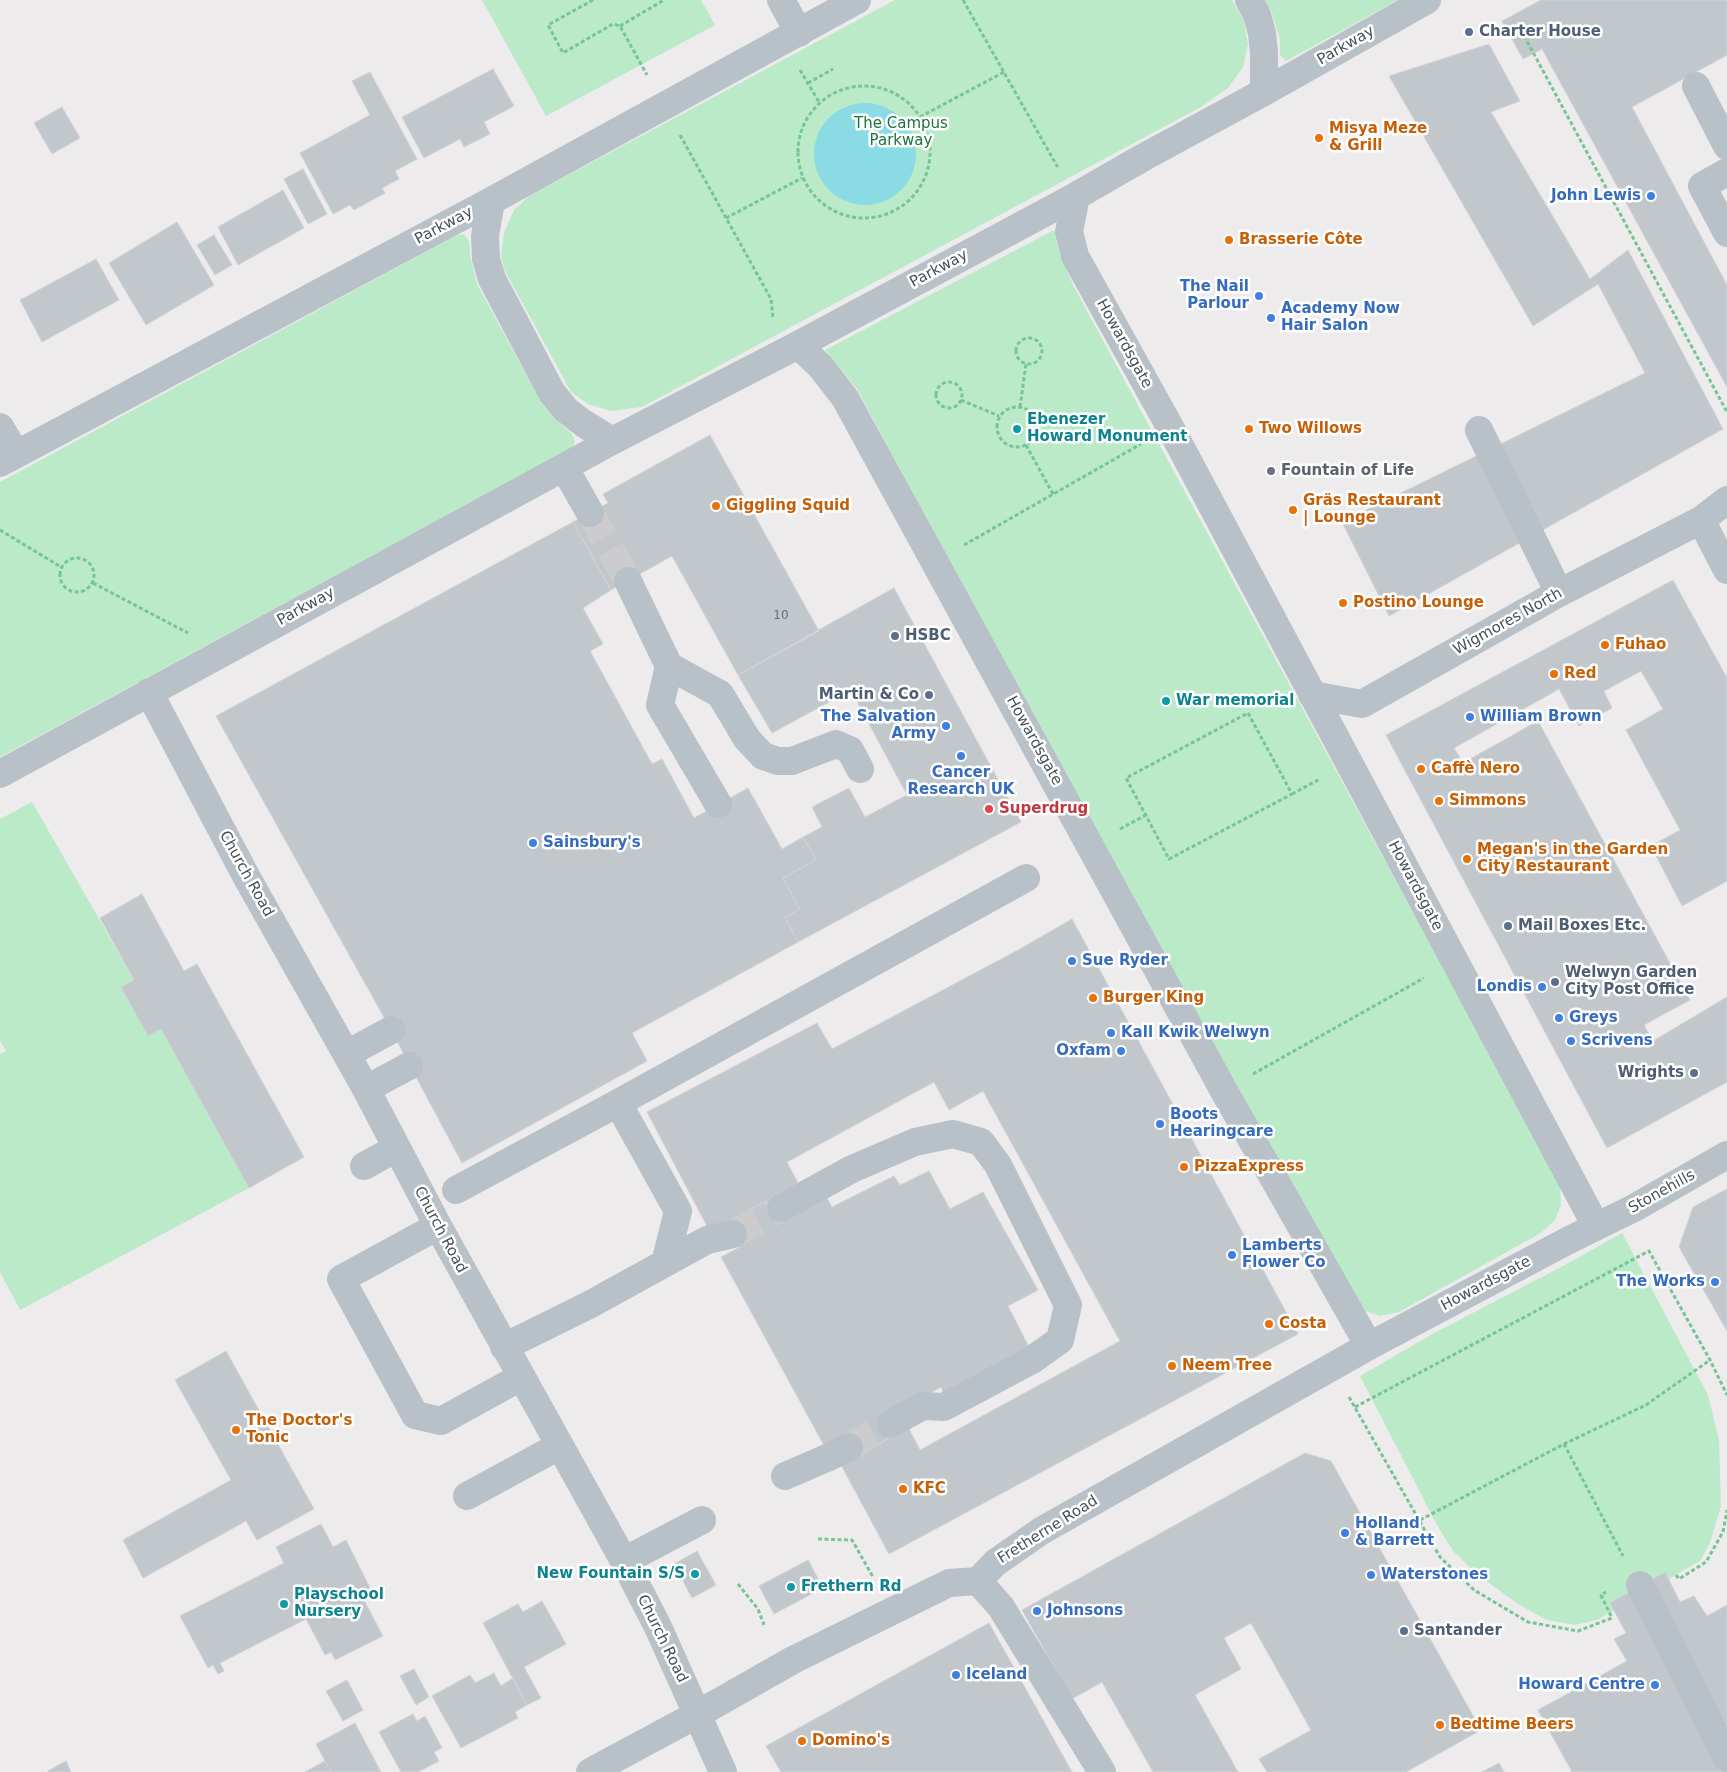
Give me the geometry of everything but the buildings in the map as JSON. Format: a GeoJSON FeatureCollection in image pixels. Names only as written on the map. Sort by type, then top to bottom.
{"type":"FeatureCollection","features":[{"type":"Feature","properties":{"kind":"street"},"geometry":{"type":"LineString","coordinates":[[781,0],[799,33]]}},
{"type":"Feature","properties":{"kind":"street","name":"Parkway"},"geometry":{"type":"LineString","coordinates":[[8,459],[491,201],[857,0]]}},
{"type":"Feature","properties":{"kind":"street"},"geometry":{"type":"LineString","coordinates":[[1249,0],[1257,15],[1262,33],[1264,92]]}},
{"type":"Feature","properties":{"kind":"street","name":"Parkway"},"geometry":{"type":"LineString","coordinates":[[0,774],[612,440],[790,349],[1076,196],[1428,0]]}},
{"type":"Feature","properties":{"kind":"street"},"geometry":{"type":"LineString","coordinates":[[1696,86],[1727,146]]}},
{"type":"Feature","properties":{"kind":"street"},"geometry":{"type":"LineString","coordinates":[[1727,172],[1702,186],[1727,233]]}},
{"type":"Feature","properties":{"kind":"street","name":"Howardsgate"},"geometry":{"type":"LineString","coordinates":[[790,349],[821,367],[845,398],[1224,1091],[1369,1346],[1596,1226],[1170,427],[1074,256],[1070,232],[1076,196]]}},
{"type":"Feature","properties":{"kind":"street","name":"Parkway"},"geometry":{"type":"LineString","coordinates":[[491,201],[485,236],[486,259],[492,279],[552,393],[566,410],[583,423],[612,440]]}},
{"type":"Feature","properties":{"kind":"street"},"geometry":{"type":"LineString","coordinates":[[0,427],[8,459]]}},
{"type":"Feature","properties":{"kind":"street"},"geometry":{"type":"LineString","coordinates":[[1479,430],[1559,593]]}},
{"type":"Feature","properties":{"kind":"street"},"geometry":{"type":"LineString","coordinates":[[564,467],[590,513]]}},
{"type":"Feature","properties":{"kind":"street","name":"Wigmores North"},"geometry":{"type":"LineString","coordinates":[[1312,694],[1362,704],[1559,593],[1700,520],[1727,500]]}},
{"type":"Feature","properties":{"kind":"street"},"geometry":{"type":"LineString","coordinates":[[1700,520],[1727,570]]}},
{"type":"Feature","properties":{"kind":"street"},"geometry":{"type":"LineString","coordinates":[[628,581],[669,666],[720,694],[747,739],[763,756],[778,762],[792,761],[836,744],[850,750],[860,769]]}},
{"type":"Feature","properties":{"kind":"street"},"geometry":{"type":"LineString","coordinates":[[669,666],[660,705],[718,804]]}},
{"type":"Feature","properties":{"kind":"street","name":"Church Road"},"geometry":{"type":"LineString","coordinates":[[149,692],[246,876],[366,1089],[504,1347],[624,1561],[658,1628],[723,1772]]}},
{"type":"Feature","properties":{"kind":"street"},"geometry":{"type":"LineString","coordinates":[[456,1190],[1026,878]]}},
{"type":"Feature","properties":{"kind":"street"},"geometry":{"type":"LineString","coordinates":[[346,1054],[391,1030]]}},
{"type":"Feature","properties":{"kind":"street"},"geometry":{"type":"LineString","coordinates":[[366,1089],[409,1066]]}},
{"type":"Feature","properties":{"kind":"street"},"geometry":{"type":"LineString","coordinates":[[618,1103],[678,1211],[665,1263]]}},
{"type":"Feature","properties":{"kind":"street"},"geometry":{"type":"LineString","coordinates":[[781,1208],[852,1169],[915,1142],[953,1134],[982,1142],[998,1165],[1068,1305],[1060,1340],[1032,1360],[944,1407],[923,1406],[890,1424]]}},
{"type":"Feature","properties":{"kind":"street"},"geometry":{"type":"LineString","coordinates":[[364,1166],[397,1148]]}},
{"type":"Feature","properties":{"kind":"street","name":"Stonehills"},"geometry":{"type":"LineString","coordinates":[[1596,1226],[1634,1208],[1727,1155]]}},
{"type":"Feature","properties":{"kind":"street"},"geometry":{"type":"LineString","coordinates":[[438,1226],[341,1279],[415,1415],[441,1421],[521,1377]]}},
{"type":"Feature","properties":{"kind":"street"},"geometry":{"type":"LineString","coordinates":[[504,1347],[589,1305],[707,1240],[733,1234]]}},
{"type":"Feature","properties":{"kind":"street","name":"Fretherne Road"},"geometry":{"type":"LineString","coordinates":[[978,1581],[995,1563],[1041,1531],[1369,1346]]}},
{"type":"Feature","properties":{"kind":"street"},"geometry":{"type":"LineString","coordinates":[[467,1496],[559,1446]]}},
{"type":"Feature","properties":{"kind":"street"},"geometry":{"type":"LineString","coordinates":[[784,1476],[849,1447]]}},
{"type":"Feature","properties":{"kind":"street"},"geometry":{"type":"LineString","coordinates":[[624,1561],[702,1520]]}},
{"type":"Feature","properties":{"kind":"street"},"geometry":{"type":"LineString","coordinates":[[590,1772],[793,1660],[949,1583],[978,1581],[1001,1607],[1102,1772]]}},
{"type":"Feature","properties":{"kind":"street"},"geometry":{"type":"LineString","coordinates":[[1640,1585],[1727,1758]]}},
{"type":"Feature","properties":{"kind":"path"},"geometry":{"type":"LineString","coordinates":[[593,0],[548,25],[563,52],[613,24],[620,26],[771,300],[775,335],[790,349]]}},
{"type":"Feature","properties":{"kind":"path"},"geometry":{"type":"LineString","coordinates":[[620,26],[664,0]]}},
{"type":"Feature","properties":{"kind":"path"},"geometry":{"type":"LineString","coordinates":[[963,0],[1056,166],[1065,161]]}},
{"type":"Feature","properties":{"kind":"path"},"geometry":{"type":"LineString","coordinates":[[1521,30],[1727,412]]}},
{"type":"Feature","properties":{"kind":"path"},"geometry":{"type":"LineString","coordinates":[[808,83],[833,69]]}},
{"type":"Feature","properties":{"kind":"path"},"geometry":{"type":"LineString","coordinates":[[920,117],[1004,72]]}},
{"type":"Feature","properties":{"kind":"path"},"geometry":{"type":"LineString","coordinates":[[859,85],[880,87],[899,95],[915,109],[926,127],[930,147],[929,168],[920,188],[907,203],[889,214],[869,219],[848,217],[828,209],[812,194],[802,178],[797,157],[798,136],[806,117],[820,102],[838,90],[859,85]]}},
{"type":"Feature","properties":{"kind":"path"},"geometry":{"type":"LineString","coordinates":[[726,218],[802,178]]}},
{"type":"Feature","properties":{"kind":"path"},"geometry":{"type":"LineString","coordinates":[[1028,338],[1039,344],[1041,352],[1038,360],[1026,364],[1019,360],[1016,352],[1020,341],[1028,338]]}},
{"type":"Feature","properties":{"kind":"path"},"geometry":{"type":"LineString","coordinates":[[1020,407],[1026,364]]}},
{"type":"Feature","properties":{"kind":"path"},"geometry":{"type":"LineString","coordinates":[[949,381],[956,384],[962,391],[960,400],[958,404],[950,408],[942,406],[936,400],[938,387],[949,381]]}},
{"type":"Feature","properties":{"kind":"path"},"geometry":{"type":"LineString","coordinates":[[960,400],[999,416]]}},
{"type":"Feature","properties":{"kind":"path"},"geometry":{"type":"LineString","coordinates":[[1020,407],[1031,413],[1037,424],[1035,436],[1026,445],[1013,447],[1002,441],[996,429],[996,422],[999,416],[1008,408],[1020,407]]}},
{"type":"Feature","properties":{"kind":"path"},"geometry":{"type":"LineString","coordinates":[[935,561],[1170,427]]}},
{"type":"Feature","properties":{"kind":"path"},"geometry":{"type":"LineString","coordinates":[[1026,445],[1053,494]]}},
{"type":"Feature","properties":{"kind":"path"},"geometry":{"type":"LineString","coordinates":[[0,530],[62,567]]}},
{"type":"Feature","properties":{"kind":"path"},"geometry":{"type":"LineString","coordinates":[[76,558],[86,559],[92,566],[95,574],[93,583],[87,590],[78,593],[69,591],[62,585],[60,576],[62,567],[68,560],[76,558]]}},
{"type":"Feature","properties":{"kind":"path"},"geometry":{"type":"LineString","coordinates":[[93,583],[224,652]]}},
{"type":"Feature","properties":{"kind":"path"},"geometry":{"type":"LineString","coordinates":[[1248,713],[1292,794],[1169,859],[1126,778],[1248,713]]}},
{"type":"Feature","properties":{"kind":"path"},"geometry":{"type":"LineString","coordinates":[[1224,1091],[1455,961]]}},
{"type":"Feature","properties":{"kind":"path"},"geometry":{"type":"LineString","coordinates":[[1355,1407],[1649,1251],[1710,1360],[1727,1395]]}},
{"type":"Feature","properties":{"kind":"path"},"geometry":{"type":"LineString","coordinates":[[1419,1520],[1564,1444],[1646,1405],[1710,1360]]}},
{"type":"Feature","properties":{"kind":"path"},"geometry":{"type":"LineString","coordinates":[[1333,1366],[1440,1557],[1474,1590],[1528,1622],[1578,1631],[1612,1618]]}},
{"type":"Feature","properties":{"kind":"path"},"geometry":{"type":"LineString","coordinates":[[1564,1444],[1621,1553]]}},
{"type":"Feature","properties":{"kind":"path"},"geometry":{"type":"LineString","coordinates":[[818,1539],[852,1540],[873,1577]]}},
{"type":"Feature","properties":{"kind":"path"},"geometry":{"type":"LineString","coordinates":[[738,1584],[758,1609],[764,1625]]}},
{"type":"Feature","properties":{"kind":"green space"},"geometry":{"type":"Polygon","coordinates":[[[482,0],[701,0],[715,25],[546,116],[482,0]]]}},
{"type":"Feature","properties":{"kind":"green space","name":"The Campus Parkway"},"geometry":{"type":"Polygon","coordinates":[[[895,0],[1232,0],[1244,21],[1248,45],[1243,67],[1228,88],[1201,107],[642,407],[611,411],[588,404],[571,392],[504,269],[501,255],[504,233],[514,210],[529,196],[895,0]]]}},
{"type":"Feature","properties":{"kind":"green space"},"geometry":{"type":"Polygon","coordinates":[[[1265,0],[1398,0],[1286,61],[1280,55],[1280,40],[1272,13],[1265,0]]]}},
{"type":"Feature","properties":{"kind":"green space"},"geometry":{"type":"Polygon","coordinates":[[[1054,230],[1059,253],[1074,287],[1560,1184],[1561,1205],[1555,1220],[1541,1233],[1399,1312],[1380,1316],[1360,1309],[1346,1298],[857,389],[825,350],[1054,230]]]}},
{"type":"Feature","properties":{"kind":"green space"},"geometry":{"type":"Polygon","coordinates":[[[464,234],[469,241],[471,260],[477,284],[541,402],[555,419],[572,434],[575,442],[573,447],[0,757],[0,482],[457,235],[464,234]]]}},
{"type":"Feature","properties":{"kind":"green space"},"geometry":{"type":"Polygon","coordinates":[[[32,802],[134,980],[121,987],[148,1036],[161,1029],[249,1188],[20,1310],[0,1272],[0,1054],[6,1051],[0,1041],[0,819],[32,802]]]}},
{"type":"Feature","properties":{"kind":"green space"},"geometry":{"type":"Polygon","coordinates":[[[1622,1233],[1708,1395],[1719,1440],[1721,1506],[1710,1543],[1700,1561],[1597,1620],[1575,1625],[1547,1620],[1518,1604],[1478,1575],[1454,1552],[1438,1527],[1360,1376],[1436,1332],[1622,1233]]]}},
{"type":"Feature","properties":{"kind":"water"},"geometry":{"type":"Polygon","coordinates":[[[865,103],[885,107],[901,118],[912,134],[916,154],[912,174],[901,190],[885,201],[865,205],[845,201],[829,190],[818,174],[814,154],[818,134],[829,118],[845,107],[865,103]]]}},
{"type":"Feature","properties":{"kind":"tunnel"},"geometry":{"type":"LineString","coordinates":[[590,513],[628,581]]}},
{"type":"Feature","properties":{"kind":"tunnel"},"geometry":{"type":"LineString","coordinates":[[733,1234],[781,1208]]}},
{"type":"Feature","properties":{"kind":"tunnel"},"geometry":{"type":"LineString","coordinates":[[849,1447],[890,1424]]}},
{"type":"Feature","properties":{"kind":"place","name":"Charter House"},"geometry":{"type":"Point","coordinates":[1469,32]}},
{"type":"Feature","properties":{"kind":"place","name":"Misya Meze & Grill"},"geometry":{"type":"Point","coordinates":[1319,138]}},
{"type":"Feature","properties":{"kind":"place","name":"John Lewis"},"geometry":{"type":"Point","coordinates":[1651,196]}},
{"type":"Feature","properties":{"kind":"place","name":"Brasserie Côte"},"geometry":{"type":"Point","coordinates":[1229,240]}},
{"type":"Feature","properties":{"kind":"place","name":"The Nail Parlour"},"geometry":{"type":"Point","coordinates":[1259,296]}},
{"type":"Feature","properties":{"kind":"place","name":"Academy Now Hair Salon"},"geometry":{"type":"Point","coordinates":[1271,318]}},
{"type":"Feature","properties":{"kind":"place","name":"Ebenezer Howard Monument"},"geometry":{"type":"Point","coordinates":[1017,429]}},
{"type":"Feature","properties":{"kind":"place","name":"Two Willows"},"geometry":{"type":"Point","coordinates":[1249,429]}},
{"type":"Feature","properties":{"kind":"place","name":"Fountain of Life"},"geometry":{"type":"Point","coordinates":[1271,471]}},
{"type":"Feature","properties":{"kind":"place","name":"Giggling Squid"},"geometry":{"type":"Point","coordinates":[716,506]}},
{"type":"Feature","properties":{"kind":"place","name":"Gräs Restaurant | Lounge"},"geometry":{"type":"Point","coordinates":[1293,510]}},
{"type":"Feature","properties":{"kind":"place","name":"Postino Lounge"},"geometry":{"type":"Point","coordinates":[1343,603]}},
{"type":"Feature","properties":{"kind":"place","name":"HSBC"},"geometry":{"type":"Point","coordinates":[895,636]}},
{"type":"Feature","properties":{"kind":"place","name":"Fuhao"},"geometry":{"type":"Point","coordinates":[1605,645]}},
{"type":"Feature","properties":{"kind":"place","name":"Red"},"geometry":{"type":"Point","coordinates":[1554,674]}},
{"type":"Feature","properties":{"kind":"place","name":"Martin & Co"},"geometry":{"type":"Point","coordinates":[929,695]}},
{"type":"Feature","properties":{"kind":"place","name":"War memorial"},"geometry":{"type":"Point","coordinates":[1166,701]}},
{"type":"Feature","properties":{"kind":"place","name":"William Brown"},"geometry":{"type":"Point","coordinates":[1470,717]}},
{"type":"Feature","properties":{"kind":"place","name":"The Salvation Army"},"geometry":{"type":"Point","coordinates":[946,726]}},
{"type":"Feature","properties":{"kind":"place","name":"Cancer Research UK"},"geometry":{"type":"Point","coordinates":[961,756]}},
{"type":"Feature","properties":{"kind":"place","name":"Caffè Nero"},"geometry":{"type":"Point","coordinates":[1421,769]}},
{"type":"Feature","properties":{"kind":"place","name":"Simmons"},"geometry":{"type":"Point","coordinates":[1439,801]}},
{"type":"Feature","properties":{"kind":"place","name":"Superdrug"},"geometry":{"type":"Point","coordinates":[989,809]}},
{"type":"Feature","properties":{"kind":"place","name":"Sainsbury's"},"geometry":{"type":"Point","coordinates":[533,843]}},
{"type":"Feature","properties":{"kind":"place","name":"Megan's in the Garden City Restaurant"},"geometry":{"type":"Point","coordinates":[1467,859]}},
{"type":"Feature","properties":{"kind":"place","name":"Mail Boxes Etc."},"geometry":{"type":"Point","coordinates":[1508,926]}},
{"type":"Feature","properties":{"kind":"place","name":"Sue Ryder"},"geometry":{"type":"Point","coordinates":[1072,961]}},
{"type":"Feature","properties":{"kind":"place","name":"Welwyn Garden City Post Office"},"geometry":{"type":"Point","coordinates":[1555,982]}},
{"type":"Feature","properties":{"kind":"place","name":"Londis"},"geometry":{"type":"Point","coordinates":[1542,987]}},
{"type":"Feature","properties":{"kind":"place","name":"Burger King"},"geometry":{"type":"Point","coordinates":[1093,998]}},
{"type":"Feature","properties":{"kind":"place","name":"Greys"},"geometry":{"type":"Point","coordinates":[1559,1018]}},
{"type":"Feature","properties":{"kind":"place","name":"Kall Kwik Welwyn"},"geometry":{"type":"Point","coordinates":[1111,1033]}},
{"type":"Feature","properties":{"kind":"place","name":"Scrivens"},"geometry":{"type":"Point","coordinates":[1571,1041]}},
{"type":"Feature","properties":{"kind":"place","name":"Oxfam"},"geometry":{"type":"Point","coordinates":[1121,1051]}},
{"type":"Feature","properties":{"kind":"place","name":"Wrights"},"geometry":{"type":"Point","coordinates":[1694,1073]}},
{"type":"Feature","properties":{"kind":"place","name":"Boots Hearingcare"},"geometry":{"type":"Point","coordinates":[1160,1124]}},
{"type":"Feature","properties":{"kind":"place","name":"PizzaExpress"},"geometry":{"type":"Point","coordinates":[1184,1167]}},
{"type":"Feature","properties":{"kind":"place","name":"Lamberts Flower Co"},"geometry":{"type":"Point","coordinates":[1232,1255]}},
{"type":"Feature","properties":{"kind":"place","name":"The Works"},"geometry":{"type":"Point","coordinates":[1715,1282]}},
{"type":"Feature","properties":{"kind":"place","name":"Costa"},"geometry":{"type":"Point","coordinates":[1269,1324]}},
{"type":"Feature","properties":{"kind":"place","name":"Neem Tree"},"geometry":{"type":"Point","coordinates":[1172,1366]}},
{"type":"Feature","properties":{"kind":"place","name":"The Doctor's Tonic"},"geometry":{"type":"Point","coordinates":[236,1430]}},
{"type":"Feature","properties":{"kind":"place","name":"KFC"},"geometry":{"type":"Point","coordinates":[903,1489]}},
{"type":"Feature","properties":{"kind":"place","name":"Holland & Barrett"},"geometry":{"type":"Point","coordinates":[1345,1533]}},
{"type":"Feature","properties":{"kind":"place","name":"New Fountain S/S"},"geometry":{"type":"Point","coordinates":[695,1574]}},
{"type":"Feature","properties":{"kind":"place","name":"Waterstones"},"geometry":{"type":"Point","coordinates":[1371,1575]}},
{"type":"Feature","properties":{"kind":"place","name":"Frethern Rd"},"geometry":{"type":"Point","coordinates":[791,1587]}},
{"type":"Feature","properties":{"kind":"place","name":"Playschool Nursery"},"geometry":{"type":"Point","coordinates":[284,1604]}},
{"type":"Feature","properties":{"kind":"place","name":"Johnsons"},"geometry":{"type":"Point","coordinates":[1037,1611]}},
{"type":"Feature","properties":{"kind":"place","name":"Santander"},"geometry":{"type":"Point","coordinates":[1404,1631]}},
{"type":"Feature","properties":{"kind":"place","name":"Iceland"},"geometry":{"type":"Point","coordinates":[956,1675]}},
{"type":"Feature","properties":{"kind":"place","name":"Howard Centre"},"geometry":{"type":"Point","coordinates":[1655,1685]}},
{"type":"Feature","properties":{"kind":"place","name":"Bedtime Beers"},"geometry":{"type":"Point","coordinates":[1440,1725]}},
{"type":"Feature","properties":{"kind":"place","name":"Domino's"},"geometry":{"type":"Point","coordinates":[802,1741]}}]}
